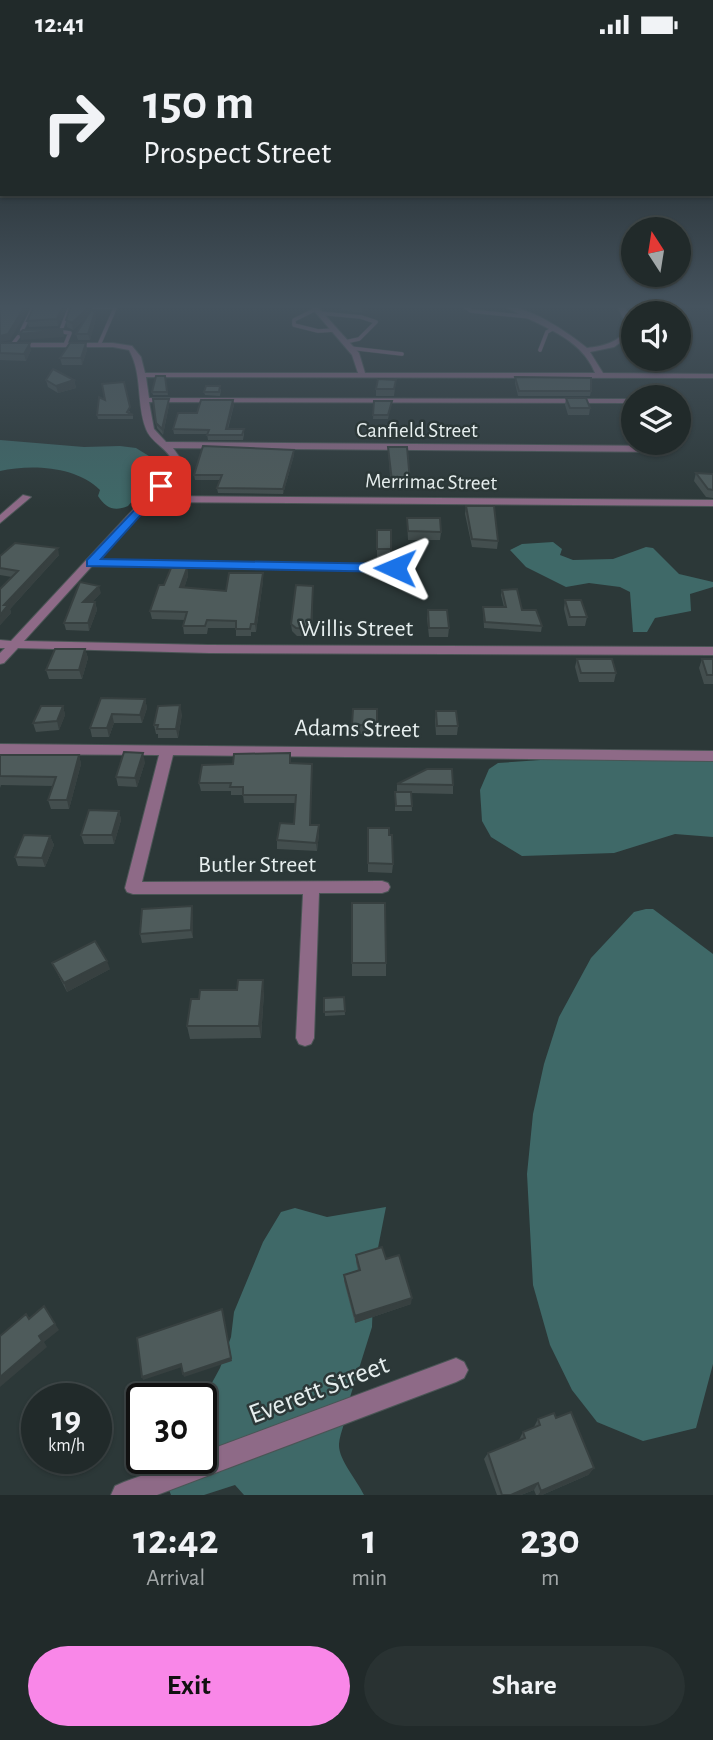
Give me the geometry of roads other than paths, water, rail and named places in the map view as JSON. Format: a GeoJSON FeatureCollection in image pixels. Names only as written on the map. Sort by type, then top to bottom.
{"type":"FeatureCollection","features":[{"type":"Feature","properties":{"kind":"street"},"geometry":{"type":"LineString","coordinates":[[0,660],[6,646],[92,563],[178,465],[176,456],[151,432],[141,375],[713,376]]}},
{"type":"Feature","properties":{"kind":"street"},"geometry":{"type":"LineString","coordinates":[[491,376],[494,400]]}},
{"type":"Feature","properties":{"kind":"street"},"geometry":{"type":"LineString","coordinates":[[144,400],[621,401]]}},
{"type":"Feature","properties":{"kind":"street","name":"Canfield Street"},"geometry":{"type":"LineString","coordinates":[[164,445],[621,449]]}},
{"type":"Feature","properties":{"kind":"street"},"geometry":{"type":"LineString","coordinates":[[0,520],[26,497]]}},
{"type":"Feature","properties":{"kind":"street","name":"Merrimac Street"},"geometry":{"type":"LineString","coordinates":[[149,499],[713,503]]}},
{"type":"Feature","properties":{"kind":"street"},"geometry":{"type":"LineString","coordinates":[[92,563],[395,568]]}},
{"type":"Feature","properties":{"kind":"street","name":"Willis Street"},"geometry":{"type":"LineString","coordinates":[[6,646],[713,651]]}},
{"type":"Feature","properties":{"kind":"street","name":"Adams Street"},"geometry":{"type":"LineString","coordinates":[[0,749],[713,756]]}},
{"type":"Feature","properties":{"kind":"street","name":"Butler Street"},"geometry":{"type":"LineString","coordinates":[[167,752],[133,888],[382,887]]}},
{"type":"Feature","properties":{"kind":"street"},"geometry":{"type":"LineString","coordinates":[[305,1038],[311,887]]}},
{"type":"Feature","properties":{"kind":"street","name":"Everett Street"},"geometry":{"type":"LineString","coordinates":[[124,1495],[456,1370]]}}]}
